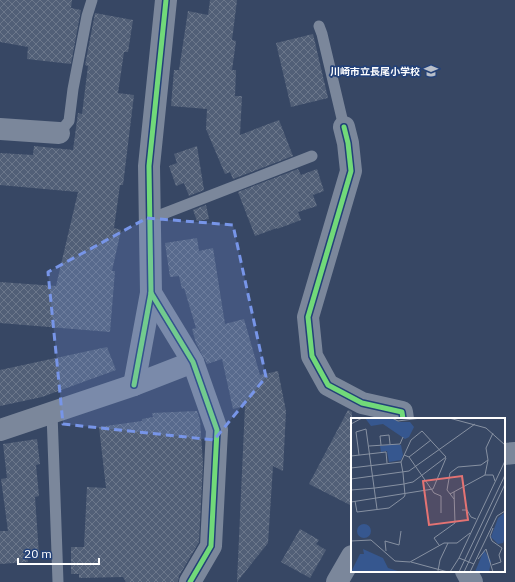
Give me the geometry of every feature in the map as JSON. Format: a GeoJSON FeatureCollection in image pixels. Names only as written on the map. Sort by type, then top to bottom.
{"type":"FeatureCollection","features":[{"type":"Feature","properties":{"kind":"street"},"geometry":{"type":"LineString","coordinates":[[134,385],[151,293],[149,166],[166,0]]}},
{"type":"Feature","properties":{"kind":"street"},"geometry":{"type":"LineString","coordinates":[[344,127],[348,143],[351,171],[308,316],[312,356],[328,385],[362,403],[402,412],[403,418]]}},
{"type":"Feature","properties":{"kind":"street"},"geometry":{"type":"LineString","coordinates":[[0,129],[59,133]]}},
{"type":"Feature","properties":{"kind":"street"},"geometry":{"type":"LineString","coordinates":[[151,293],[193,362],[217,430],[210,546],[190,582]]}},
{"type":"Feature","properties":{"kind":"street"},"geometry":{"type":"LineString","coordinates":[[0,430],[134,385],[193,362]]}},
{"type":"Feature","properties":{"kind":"street"},"geometry":{"type":"LineString","coordinates":[[505,454],[515,453]]}},
{"type":"Feature","properties":{"kind":"street"},"geometry":{"type":"LineString","coordinates":[[337,582],[351,558]]}},
{"type":"Feature","properties":{"kind":"street"},"geometry":{"type":"LineString","coordinates":[[467,572],[472,582]]}},
{"type":"Feature","properties":{"kind":"lane"},"geometry":{"type":"LineString","coordinates":[[59,133],[69,121],[73,89],[87,16],[92,0]]}},
{"type":"Feature","properties":{"kind":"lane"},"geometry":{"type":"LineString","coordinates":[[318,26],[322,34],[344,127]]}},
{"type":"Feature","properties":{"kind":"lane"},"geometry":{"type":"LineString","coordinates":[[150,219],[312,156]]}},
{"type":"Feature","properties":{"kind":"lane"},"geometry":{"type":"LineString","coordinates":[[52,413],[58,582]]}},
{"type":"Feature","properties":{"kind":"highlighted area"},"geometry":{"type":"Polygon","coordinates":[[[147,218],[233,225],[266,377],[214,440],[63,424],[48,272],[147,218]]]}},
{"type":"Feature","properties":{"kind":"building"},"geometry":{"type":"Polygon","coordinates":[[[0,0],[72,0],[71,8],[81,10],[71,64],[27,59],[28,47],[0,42],[0,0]]]}},
{"type":"Feature","properties":{"kind":"building"},"geometry":{"type":"Polygon","coordinates":[[[210,0],[237,0],[232,40],[236,41],[232,70],[236,70],[235,96],[242,96],[240,135],[279,120],[293,156],[233,179],[230,172],[225,174],[206,129],[207,109],[171,106],[174,70],[179,70],[188,11],[208,15],[210,0]]]}},
{"type":"Feature","properties":{"kind":"building"},"geometry":{"type":"Polygon","coordinates":[[[95,13],[133,20],[128,52],[124,52],[118,93],[134,95],[123,185],[120,185],[114,228],[121,230],[112,271],[115,271],[110,332],[0,323],[0,282],[56,286],[78,192],[0,185],[0,153],[33,155],[34,146],[73,150],[78,113],[82,114],[88,66],[85,65],[95,13]]]}},
{"type":"Feature","properties":{"kind":"building"},"geometry":{"type":"Polygon","coordinates":[[[313,34],[328,98],[291,107],[276,43],[313,34]]]}},
{"type":"Feature","properties":{"kind":"building"},"geometry":{"type":"Polygon","coordinates":[[[197,146],[204,190],[189,196],[184,183],[176,186],[169,166],[177,163],[174,154],[197,146]]]}},
{"type":"Feature","properties":{"kind":"building"},"geometry":{"type":"Polygon","coordinates":[[[298,169],[301,175],[317,169],[324,191],[313,195],[317,206],[298,212],[301,220],[255,236],[238,192],[298,169]]]}},
{"type":"Feature","properties":{"kind":"building"},"geometry":{"type":"Polygon","coordinates":[[[206,205],[209,219],[197,221],[193,210],[206,205]]]}},
{"type":"Feature","properties":{"kind":"building"},"geometry":{"type":"Polygon","coordinates":[[[197,238],[199,251],[213,248],[225,324],[244,319],[260,375],[278,371],[286,411],[283,471],[273,466],[268,543],[237,582],[245,406],[233,409],[222,359],[207,364],[196,343],[192,329],[196,328],[184,288],[182,289],[179,276],[170,277],[165,243],[197,238]]]}},
{"type":"Feature","properties":{"kind":"building"},"geometry":{"type":"Polygon","coordinates":[[[107,347],[116,370],[42,397],[0,406],[0,370],[107,347]]]}},
{"type":"Feature","properties":{"kind":"building"},"geometry":{"type":"Polygon","coordinates":[[[348,410],[352,412],[351,505],[309,484],[348,410]]]}},
{"type":"Feature","properties":{"kind":"building"},"geometry":{"type":"Polygon","coordinates":[[[197,411],[200,420],[203,464],[199,542],[179,576],[178,582],[126,582],[123,577],[79,578],[79,574],[71,574],[71,547],[84,547],[87,487],[106,488],[99,427],[142,421],[142,419],[153,417],[152,413],[197,411]]]}},
{"type":"Feature","properties":{"kind":"building"},"geometry":{"type":"Polygon","coordinates":[[[37,439],[40,464],[36,465],[39,496],[35,497],[39,555],[27,556],[28,562],[0,564],[0,531],[8,531],[1,479],[7,478],[3,444],[37,439]]]}},
{"type":"Feature","properties":{"kind":"building"},"geometry":{"type":"Polygon","coordinates":[[[300,529],[319,540],[316,544],[326,550],[310,578],[281,562],[300,529]]]}},
{"type":"Feature","properties":{"kind":"cycle path"},"geometry":{"type":"LineString","coordinates":[[134,385],[151,293],[149,166],[166,0]]}},
{"type":"Feature","properties":{"kind":"cycle path"},"geometry":{"type":"LineString","coordinates":[[344,127],[348,143],[351,171],[308,317],[312,356],[328,385],[362,403],[402,412],[403,418]]}},
{"type":"Feature","properties":{"kind":"cycle path"},"geometry":{"type":"LineString","coordinates":[[151,293],[193,362],[217,430],[211,546],[190,582]]}},
{"type":"Feature","properties":{"kind":"place","name":"川崎市立長尾小学校"},"geometry":{"type":"Point","coordinates":[431,71]}}]}
